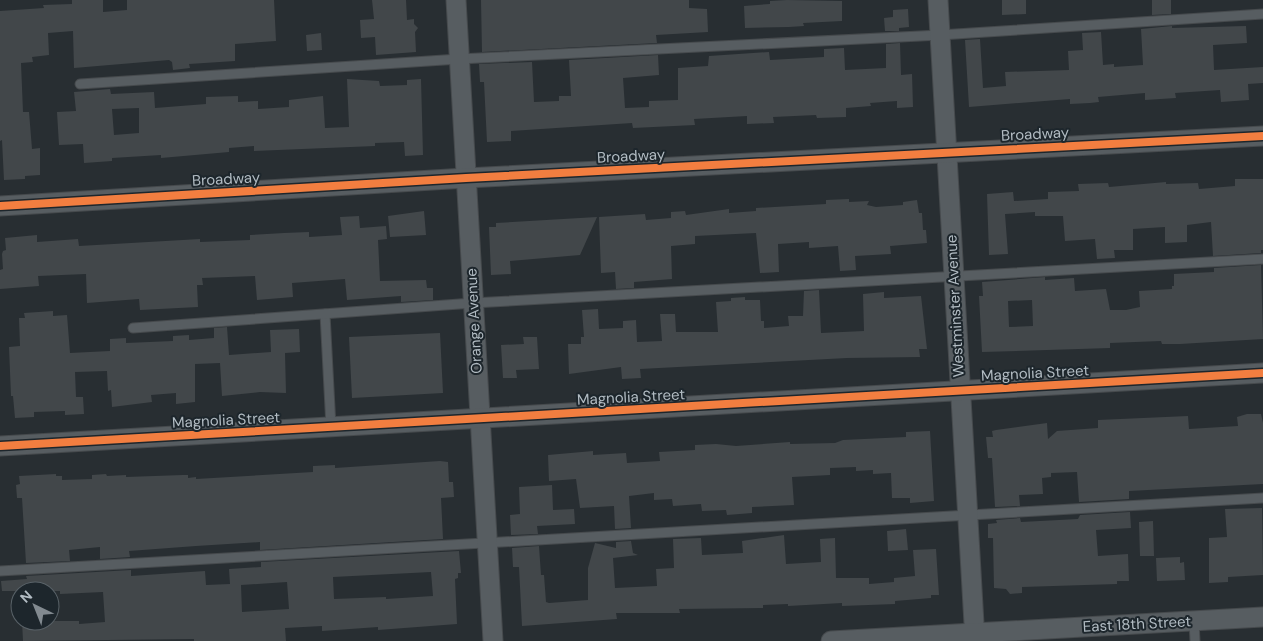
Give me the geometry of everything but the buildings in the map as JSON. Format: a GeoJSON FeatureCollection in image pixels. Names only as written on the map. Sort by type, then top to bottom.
{"type":"FeatureCollection","features":[{"type":"Feature","properties":{"kind":"street","name":"Orange Avenue"},"geometry":{"type":"LineString","coordinates":[[456,0],[478,419],[492,641]]}},
{"type":"Feature","properties":{"kind":"street","name":"Westminster Avenue"},"geometry":{"type":"LineString","coordinates":[[938,0],[975,637]]}},
{"type":"Feature","properties":{"kind":"street","name":"Broadway"},"geometry":{"type":"LineString","coordinates":[[0,206],[466,178],[1263,136]]}},
{"type":"Feature","properties":{"kind":"street","name":"Magnolia Street"},"geometry":{"type":"LineString","coordinates":[[0,446],[1263,373]]}},
{"type":"Feature","properties":{"kind":"street","name":"East 18th Street"},"geometry":{"type":"LineString","coordinates":[[830,641],[975,637],[1263,617]]}},
{"type":"Feature","properties":{"kind":"lane"},"geometry":{"type":"LineString","coordinates":[[80,84],[460,59],[940,35],[1263,14]]}},
{"type":"Feature","properties":{"kind":"lane"},"geometry":{"type":"LineString","coordinates":[[134,328],[473,303],[1263,259]]}},
{"type":"Feature","properties":{"kind":"lane"},"geometry":{"type":"LineString","coordinates":[[325,314],[331,428]]}},
{"type":"Feature","properties":{"kind":"lane"},"geometry":{"type":"LineString","coordinates":[[0,571],[1263,498]]}},
{"type":"Feature","properties":{"kind":"lane"},"geometry":{"type":"LineString","coordinates":[[1194,621],[1195,641]]}},
{"type":"Feature","properties":{"kind":"cycle path"},"geometry":{"type":"LineString","coordinates":[[0,206],[466,178],[1263,136]]}},
{"type":"Feature","properties":{"kind":"cycle path"},"geometry":{"type":"LineString","coordinates":[[0,446],[1263,373]]}}]}
